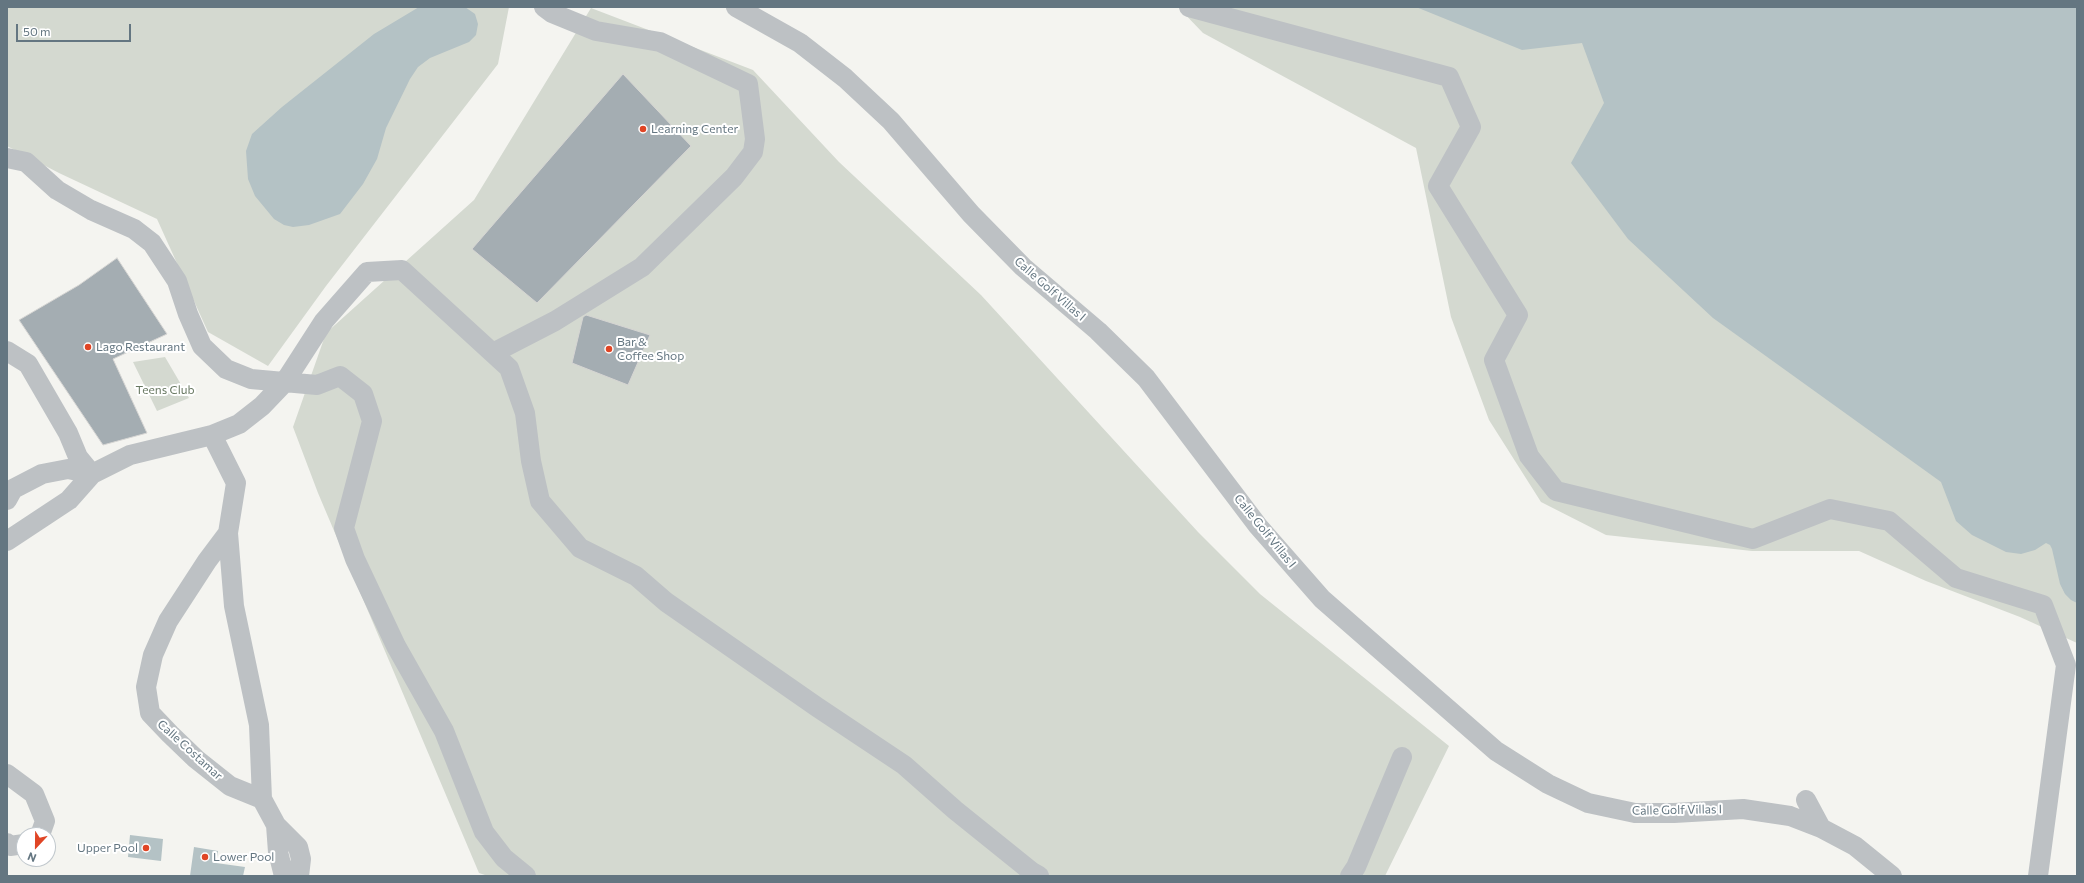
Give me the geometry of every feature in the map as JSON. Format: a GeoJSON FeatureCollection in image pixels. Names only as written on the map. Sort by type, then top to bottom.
{"type":"FeatureCollection","features":[{"type":"Feature","properties":{"kind":"street"},"geometry":{"type":"LineString","coordinates":[[493,353],[555,321],[642,267],[734,177],[752,152],[755,139],[748,84],[660,42],[596,31],[544,7]]}},
{"type":"Feature","properties":{"kind":"street","name":"Calle Golf Villas I"},"geometry":{"type":"LineString","coordinates":[[736,7],[800,43],[845,78],[891,121],[971,214],[1023,267],[1098,331],[1146,378],[1258,526],[1322,599],[1496,752],[1548,784],[1588,803],[1635,813],[1674,813],[1742,809],[1790,816],[1821,828],[1855,846],[1892,876]]}},
{"type":"Feature","properties":{"kind":"street"},"geometry":{"type":"LineString","coordinates":[[1189,7],[1448,76],[1471,127],[1438,186],[1518,315],[1494,360],[1529,456],[1556,491],[1754,539],[1830,509],[1889,521],[1956,578],[2043,605],[2066,665],[2038,876]]}},
{"type":"Feature","properties":{"kind":"street"},"geometry":{"type":"LineString","coordinates":[[7,158],[26,162],[57,190],[92,210],[134,229],[152,243],[177,281],[188,314],[202,346],[226,369],[251,379],[317,385],[340,376],[363,394],[372,421],[344,528],[355,559],[396,646],[444,731],[484,832],[504,858],[526,876]]}},
{"type":"Feature","properties":{"kind":"street"},"geometry":{"type":"LineString","coordinates":[[7,541],[69,500],[92,474],[130,455],[212,435],[239,424],[262,406],[284,382],[324,321],[367,272],[402,270],[509,368],[525,412],[531,461],[540,501],[580,548],[636,576],[666,602],[817,707],[904,765],[955,810],[1039,876]]}},
{"type":"Feature","properties":{"kind":"street"},"geometry":{"type":"LineString","coordinates":[[7,351],[28,364],[68,433],[78,457],[92,474]]}},
{"type":"Feature","properties":{"kind":"street","name":"Calle Costamar"},"geometry":{"type":"LineString","coordinates":[[212,435],[236,483],[228,533],[234,606],[259,725],[262,800],[276,825],[298,847],[300,859],[299,876]]}},
{"type":"Feature","properties":{"kind":"street"},"geometry":{"type":"LineString","coordinates":[[9,488],[42,474],[68,469],[92,474]]}},
{"type":"Feature","properties":{"kind":"street","name":"Calle Costamar"},"geometry":{"type":"LineString","coordinates":[[228,533],[207,561],[168,622],[153,655],[146,687],[150,713],[175,739],[196,759],[230,786],[262,800]]}},
{"type":"Feature","properties":{"kind":"street"},"geometry":{"type":"LineString","coordinates":[[1350,876],[1356,867],[1402,757]]}},
{"type":"Feature","properties":{"kind":"street"},"geometry":{"type":"LineString","coordinates":[[8,777],[34,794],[45,821],[43,827]]}},
{"type":"Feature","properties":{"kind":"street"},"geometry":{"type":"LineString","coordinates":[[1806,800],[1821,828]]}},
{"type":"Feature","properties":{"kind":"street","name":"Calle Costamar"},"geometry":{"type":"LineString","coordinates":[[276,825],[278,852],[284,876]]}},
{"type":"Feature","properties":{"kind":"street"},"geometry":{"type":"LineString","coordinates":[[7,843],[10,846],[16,845]]}},
{"type":"Feature","properties":{"kind":"green space"},"geometry":{"type":"Polygon","coordinates":[[[7,7],[509,7],[498,64],[326,286],[268,366],[208,332],[157,219],[59,173],[7,146],[7,7]]]}},
{"type":"Feature","properties":{"kind":"green space"},"geometry":{"type":"Polygon","coordinates":[[[1178,7],[1577,7],[2077,551],[2077,643],[2020,617],[1926,581],[1859,551],[1752,551],[1606,535],[1541,502],[1489,420],[1451,317],[1416,148],[1203,33],[1178,7]]]}},
{"type":"Feature","properties":{"kind":"green space"},"geometry":{"type":"Polygon","coordinates":[[[591,8],[753,70],[839,162],[981,295],[1198,532],[1260,594],[1449,746],[1385,876],[488,876],[479,873],[318,493],[293,427],[326,333],[474,200],[591,8]]]}},
{"type":"Feature","properties":{"kind":"green space","name":"Teens Club"},"geometry":{"type":"Polygon","coordinates":[[[165,357],[189,398],[157,411],[133,362],[165,357]]]}},
{"type":"Feature","properties":{"kind":"shaded area"},"geometry":{"type":"Polygon","coordinates":[[[419,7],[465,7],[475,14],[478,24],[476,35],[469,42],[430,58],[418,67],[410,79],[386,128],[377,159],[363,184],[340,214],[309,225],[293,227],[284,225],[274,219],[255,196],[248,179],[246,151],[252,134],[282,107],[374,34],[419,7]]]}},
{"type":"Feature","properties":{"kind":"shaded area"},"geometry":{"type":"Polygon","coordinates":[[[1416,7],[2077,7],[2077,603],[2065,594],[2060,584],[2050,545],[2046,543],[2035,550],[2021,554],[2006,552],[1972,535],[1956,521],[1941,482],[1713,318],[1628,239],[1571,163],[1604,103],[1582,43],[1522,50],[1416,7]]]}},
{"type":"Feature","properties":{"kind":"shaded area","name":"Upper Pool"},"geometry":{"type":"Polygon","coordinates":[[[130,835],[163,839],[161,861],[128,857],[130,835]]]}},
{"type":"Feature","properties":{"kind":"shaded area","name":"Lower Pool"},"geometry":{"type":"Polygon","coordinates":[[[194,847],[218,851],[216,863],[245,867],[243,876],[190,876],[194,847]]]}},
{"type":"Feature","properties":{"kind":"building"},"geometry":{"type":"Polygon","coordinates":[[[623,74],[691,146],[537,303],[472,249],[623,74]]]}},
{"type":"Feature","properties":{"kind":"building","name":"Lago Restaurant"},"geometry":{"type":"Polygon","coordinates":[[[117,258],[167,334],[113,359],[147,433],[103,445],[19,320],[79,285],[117,258]]]}},
{"type":"Feature","properties":{"kind":"building","name":"Bar & Coffee Shop"},"geometry":{"type":"Polygon","coordinates":[[[586,315],[650,335],[628,385],[572,363],[583,317],[586,315]]]}},
{"type":"Feature","properties":{"kind":"place","name":"Learning Center"},"geometry":{"type":"Point","coordinates":[643,129]}},
{"type":"Feature","properties":{"kind":"place","name":"Lago Restaurant"},"geometry":{"type":"Point","coordinates":[88,347]}},
{"type":"Feature","properties":{"kind":"place","name":"Bar & Coffee Shop"},"geometry":{"type":"Point","coordinates":[609,349]}},
{"type":"Feature","properties":{"kind":"place","name":"Upper Pool"},"geometry":{"type":"Point","coordinates":[146,848]}},
{"type":"Feature","properties":{"kind":"place","name":"Lower Pool"},"geometry":{"type":"Point","coordinates":[205,857]}}]}
